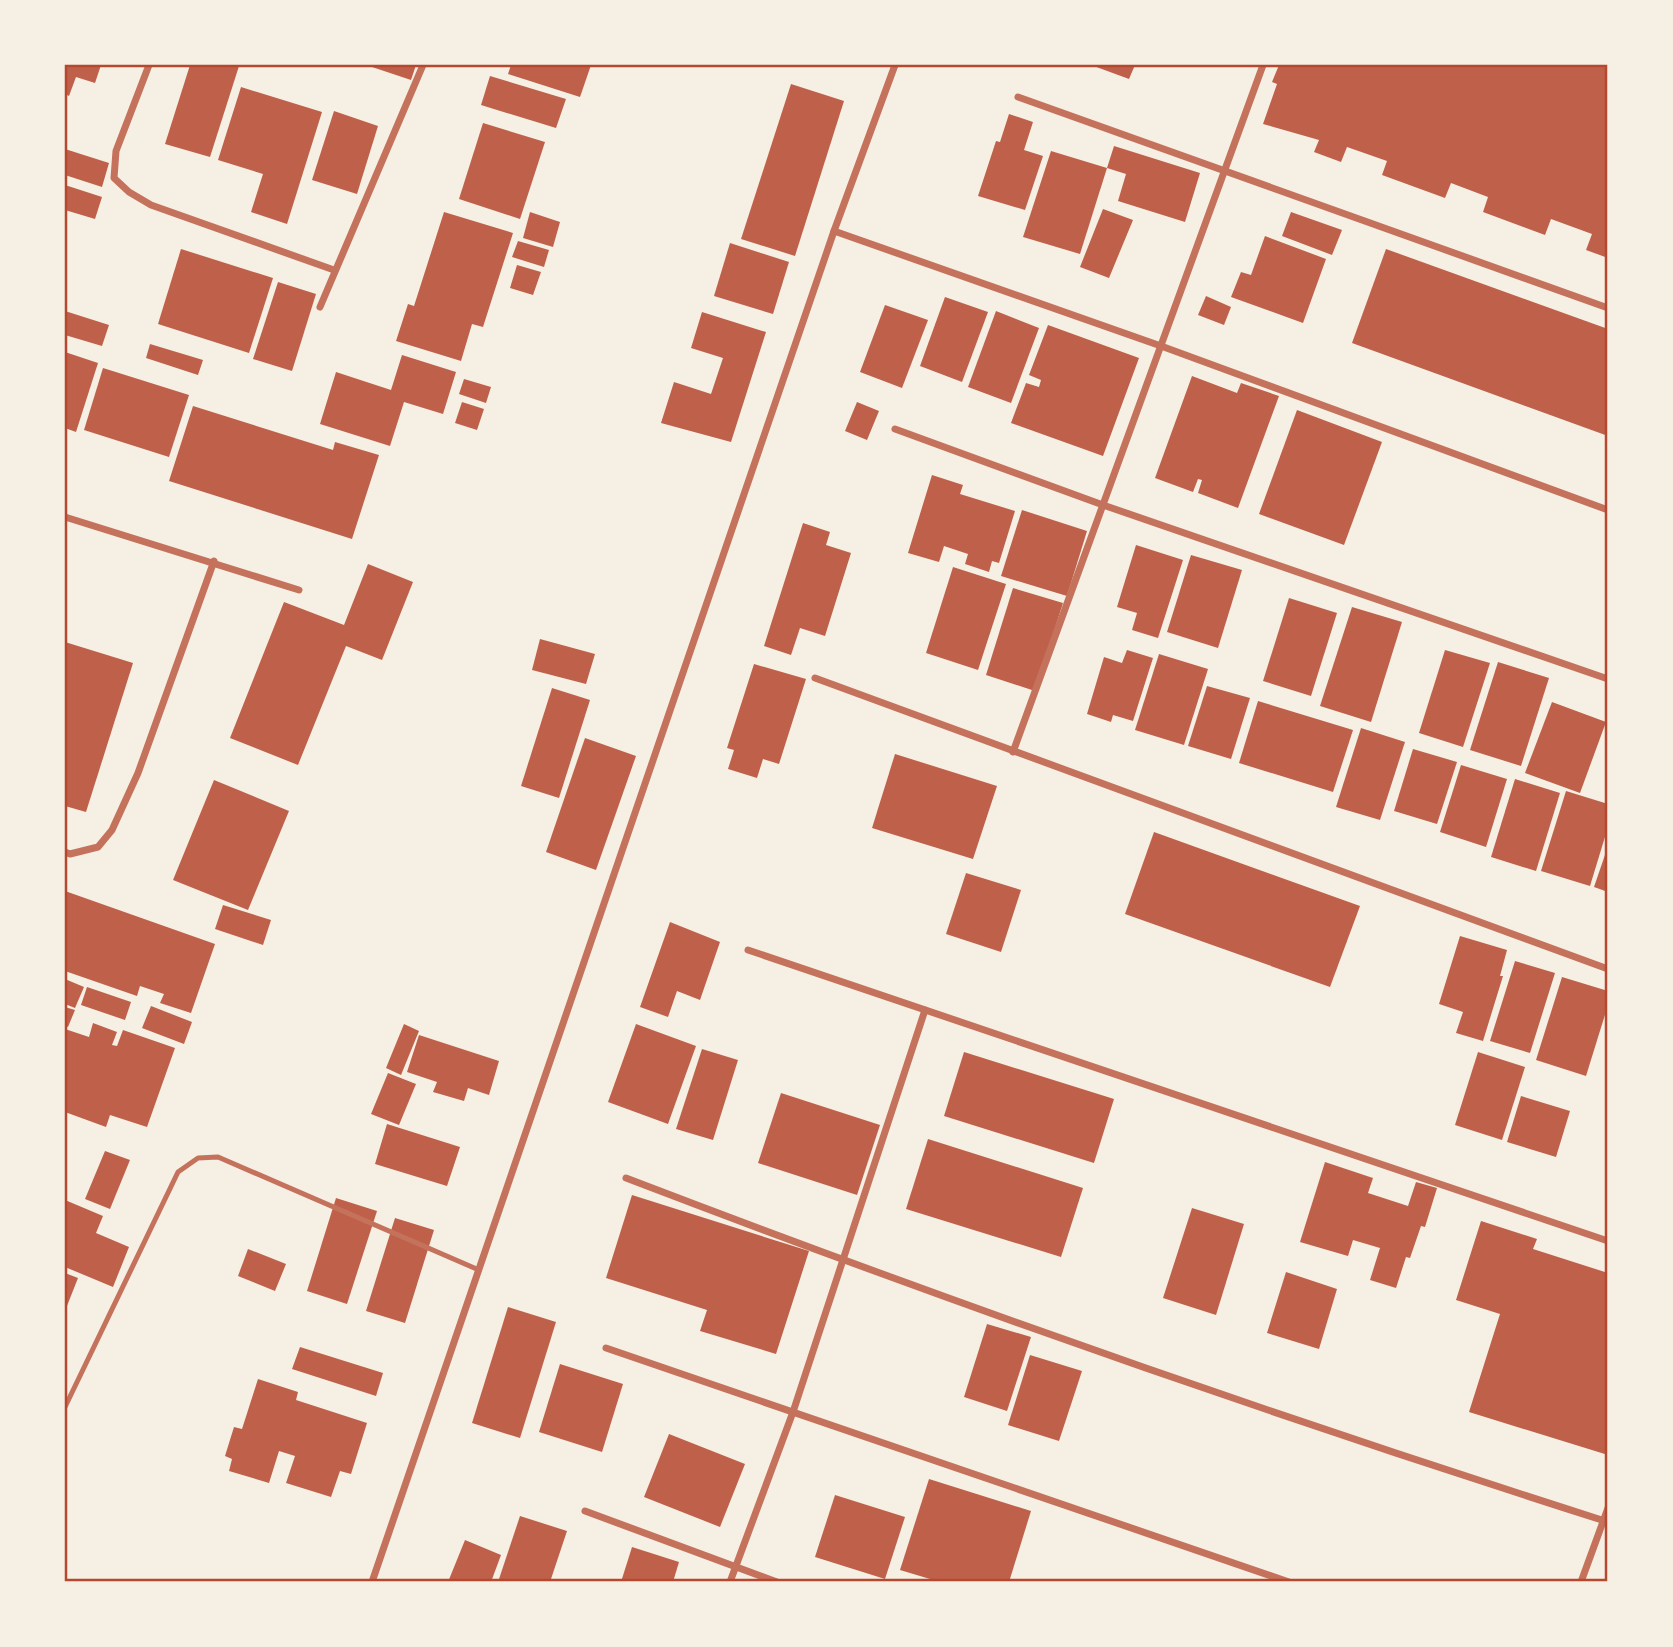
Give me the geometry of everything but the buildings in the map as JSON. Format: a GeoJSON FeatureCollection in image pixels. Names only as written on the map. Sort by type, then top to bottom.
{"type":"FeatureCollection","features":[{"type":"Feature","properties":{"kind":"street"},"geometry":{"type":"LineString","coordinates":[[149,65],[116,151],[114,178],[129,192],[152,205],[334,270]]}},
{"type":"Feature","properties":{"kind":"street"},"geometry":{"type":"LineString","coordinates":[[320,307],[423,65]]}},
{"type":"Feature","properties":{"kind":"street"},"geometry":{"type":"LineString","coordinates":[[372,1582],[834,231],[895,65]]}},
{"type":"Feature","properties":{"kind":"street"},"geometry":{"type":"LineString","coordinates":[[1013,752],[1263,65]]}},
{"type":"Feature","properties":{"kind":"street"},"geometry":{"type":"LineString","coordinates":[[1018,97],[1224,173],[1608,308]]}},
{"type":"Feature","properties":{"kind":"street"},"geometry":{"type":"LineString","coordinates":[[834,231],[1161,346],[1608,510]]}},
{"type":"Feature","properties":{"kind":"street"},"geometry":{"type":"LineString","coordinates":[[895,429],[1103,505],[1608,679]]}},
{"type":"Feature","properties":{"kind":"street"},"geometry":{"type":"LineString","coordinates":[[65,517],[214,561],[299,590]]}},
{"type":"Feature","properties":{"kind":"street"},"geometry":{"type":"LineString","coordinates":[[65,852],[70,854],[98,847],[112,830],[138,773],[214,561]]}},
{"type":"Feature","properties":{"kind":"street"},"geometry":{"type":"LineString","coordinates":[[815,678],[1608,969]]}},
{"type":"Feature","properties":{"kind":"street"},"geometry":{"type":"LineString","coordinates":[[748,950],[1608,1241]]}},
{"type":"Feature","properties":{"kind":"street"},"geometry":{"type":"LineString","coordinates":[[730,1582],[793,1412],[925,1010]]}},
{"type":"Feature","properties":{"kind":"street"},"geometry":{"type":"LineString","coordinates":[[626,1178],[842,1261],[1606,1521]]}},
{"type":"Feature","properties":{"kind":"street"},"geometry":{"type":"LineString","coordinates":[[606,1348],[1289,1582]]}},
{"type":"Feature","properties":{"kind":"street"},"geometry":{"type":"LineString","coordinates":[[1581,1582],[1606,1521],[1608,1508]]}},
{"type":"Feature","properties":{"kind":"street"},"geometry":{"type":"LineString","coordinates":[[585,1511],[777,1582]]}},
{"type":"Feature","properties":{"kind":"lane"},"geometry":{"type":"LineString","coordinates":[[65,1407],[178,1172],[198,1158],[218,1157],[479,1270]]}}]}
